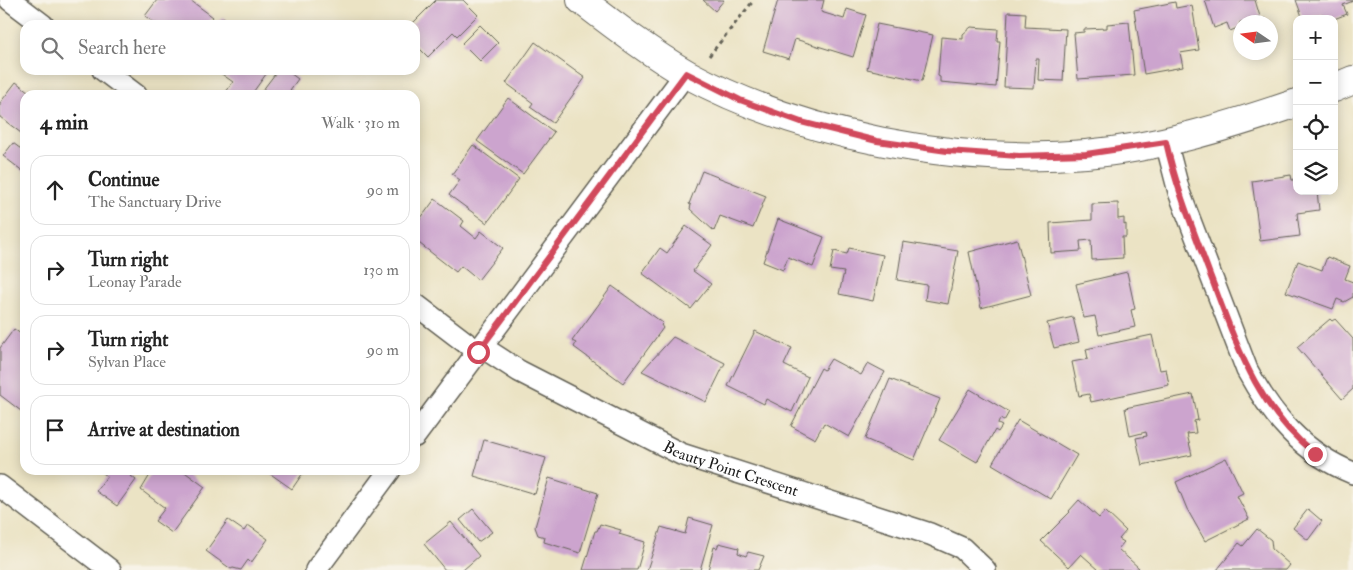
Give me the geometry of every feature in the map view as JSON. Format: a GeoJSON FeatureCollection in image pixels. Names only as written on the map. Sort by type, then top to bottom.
{"type":"FeatureCollection","features":[{"type":"Feature","properties":{"kind":"street"},"geometry":{"type":"LineString","coordinates":[[10,0],[36,20]]}},
{"type":"Feature","properties":{"kind":"street"},"geometry":{"type":"LineString","coordinates":[[581,0],[686,73],[740,100],[801,122],[877,141],[947,151],[1019,156],[1086,154],[1166,142],[1240,122],[1293,104]]}},
{"type":"Feature","properties":{"kind":"street"},"geometry":{"type":"LineString","coordinates":[[420,429],[686,73]]}},
{"type":"Feature","properties":{"kind":"street"},"geometry":{"type":"LineString","coordinates":[[110,75],[129,90]]}},
{"type":"Feature","properties":{"kind":"street"},"geometry":{"type":"LineString","coordinates":[[1338,86],[1353,80]]}},
{"type":"Feature","properties":{"kind":"street"},"geometry":{"type":"LineString","coordinates":[[1166,142],[1179,192],[1247,370],[1256,387],[1278,419],[1301,443],[1315,454],[1353,473]]}},
{"type":"Feature","properties":{"kind":"street","name":"Beauty Point Crescent"},"geometry":{"type":"LineString","coordinates":[[420,307],[480,349],[518,371],[681,454],[930,534],[962,548],[985,570]]}},
{"type":"Feature","properties":{"kind":"street"},"geometry":{"type":"LineString","coordinates":[[316,570],[386,475]]}},
{"type":"Feature","properties":{"kind":"street"},"geometry":{"type":"LineString","coordinates":[[0,486],[110,570]]}},
{"type":"Feature","properties":{"kind":"path"},"geometry":{"type":"LineString","coordinates":[[686,73],[713,53],[754,0]]}},
{"type":"Feature","properties":{"kind":"building"},"geometry":{"type":"Polygon","coordinates":[[[157,0],[190,0],[213,17],[211,20],[151,20],[145,16],[157,0]]]}},
{"type":"Feature","properties":{"kind":"building"},"geometry":{"type":"Polygon","coordinates":[[[436,0],[463,0],[478,15],[457,36],[453,32],[428,57],[420,49],[420,20],[416,20],[436,0]]]}},
{"type":"Feature","properties":{"kind":"building"},"geometry":{"type":"Polygon","coordinates":[[[703,0],[724,0],[715,11],[703,0]]]}},
{"type":"Feature","properties":{"kind":"building"},"geometry":{"type":"Polygon","coordinates":[[[778,0],[824,0],[821,12],[844,19],[847,9],[866,15],[853,57],[795,39],[789,59],[763,51],[778,0]]]}},
{"type":"Feature","properties":{"kind":"building"},"geometry":{"type":"Polygon","coordinates":[[[1205,0],[1255,0],[1260,15],[1233,15],[1233,30],[1230,31],[1227,23],[1214,28],[1205,0]]]}},
{"type":"Feature","properties":{"kind":"building"},"geometry":{"type":"Polygon","coordinates":[[[1296,0],[1353,0],[1343,5],[1347,14],[1338,17],[1338,15],[1302,15],[1296,0]]]}},
{"type":"Feature","properties":{"kind":"building"},"geometry":{"type":"Polygon","coordinates":[[[1175,2],[1176,8],[1192,5],[1199,50],[1180,53],[1183,67],[1144,74],[1134,10],[1175,2]]]}},
{"type":"Feature","properties":{"kind":"building"},"geometry":{"type":"Polygon","coordinates":[[[1008,12],[1026,13],[1025,27],[1066,29],[1063,81],[1038,80],[1039,59],[1036,59],[1034,88],[1004,87],[1008,12]]]}},
{"type":"Feature","properties":{"kind":"building"},"geometry":{"type":"Polygon","coordinates":[[[1129,22],[1134,75],[1078,79],[1074,33],[1084,32],[1084,29],[1107,28],[1107,24],[1129,22]]]}},
{"type":"Feature","properties":{"kind":"building"},"geometry":{"type":"Polygon","coordinates":[[[877,24],[933,35],[922,81],[867,69],[877,24]]]}},
{"type":"Feature","properties":{"kind":"building"},"geometry":{"type":"Polygon","coordinates":[[[480,25],[498,43],[480,61],[462,43],[480,25]]]}},
{"type":"Feature","properties":{"kind":"building"},"geometry":{"type":"Polygon","coordinates":[[[971,27],[998,29],[997,41],[1000,41],[996,87],[940,82],[940,77],[938,76],[941,37],[963,39],[963,34],[971,27]]]}},
{"type":"Feature","properties":{"kind":"building"},"geometry":{"type":"Polygon","coordinates":[[[535,42],[585,78],[553,123],[530,107],[533,103],[506,83],[535,42]]]}},
{"type":"Feature","properties":{"kind":"building"},"geometry":{"type":"Polygon","coordinates":[[[223,75],[265,75],[255,90],[227,90],[233,82],[223,75]]]}},
{"type":"Feature","properties":{"kind":"building"},"geometry":{"type":"Polygon","coordinates":[[[274,75],[293,75],[298,79],[290,90],[263,90],[274,75]]]}},
{"type":"Feature","properties":{"kind":"building"},"geometry":{"type":"Polygon","coordinates":[[[16,82],[26,90],[20,90],[20,132],[0,117],[0,103],[16,82]]]}},
{"type":"Feature","properties":{"kind":"building"},"geometry":{"type":"Polygon","coordinates":[[[508,98],[554,132],[523,174],[477,141],[508,98]]]}},
{"type":"Feature","properties":{"kind":"building"},"geometry":{"type":"Polygon","coordinates":[[[13,143],[20,148],[20,169],[3,156],[13,143]]]}},
{"type":"Feature","properties":{"kind":"building"},"geometry":{"type":"Polygon","coordinates":[[[473,145],[519,179],[487,223],[449,195],[460,180],[452,174],[473,145]]]}},
{"type":"Feature","properties":{"kind":"building"},"geometry":{"type":"Polygon","coordinates":[[[702,171],[766,196],[753,228],[720,216],[714,231],[690,209],[691,205],[689,204],[702,171]]]}},
{"type":"Feature","properties":{"kind":"building"},"geometry":{"type":"Polygon","coordinates":[[[1291,175],[1293,195],[1317,195],[1319,210],[1297,213],[1300,236],[1260,241],[1252,181],[1291,175]]]}},
{"type":"Feature","properties":{"kind":"building"},"geometry":{"type":"Polygon","coordinates":[[[435,199],[464,221],[461,226],[476,238],[481,231],[503,248],[478,280],[461,266],[456,272],[420,244],[420,219],[435,199]]]}},
{"type":"Feature","properties":{"kind":"building"},"geometry":{"type":"Polygon","coordinates":[[[1118,203],[1118,219],[1124,218],[1124,225],[1126,224],[1126,237],[1122,237],[1123,258],[1092,260],[1091,240],[1080,241],[1081,251],[1051,253],[1050,223],[1092,220],[1092,204],[1118,203]]]}},
{"type":"Feature","properties":{"kind":"building"},"geometry":{"type":"Polygon","coordinates":[[[778,219],[824,237],[813,267],[788,257],[783,270],[763,262],[778,219]]]}},
{"type":"Feature","properties":{"kind":"building"},"geometry":{"type":"Polygon","coordinates":[[[686,226],[712,245],[693,271],[711,284],[691,309],[642,273],[660,248],[667,253],[686,226]]]}},
{"type":"Feature","properties":{"kind":"building"},"geometry":{"type":"Polygon","coordinates":[[[1017,239],[1031,295],[981,308],[969,252],[1017,239]]]}},
{"type":"Feature","properties":{"kind":"building"},"geometry":{"type":"Polygon","coordinates":[[[903,242],[958,251],[948,304],[925,300],[927,285],[897,280],[903,242]]]}},
{"type":"Feature","properties":{"kind":"building"},"geometry":{"type":"Polygon","coordinates":[[[849,248],[883,255],[873,301],[839,294],[844,272],[830,270],[834,251],[847,254],[849,248]]]}},
{"type":"Feature","properties":{"kind":"building"},"geometry":{"type":"Polygon","coordinates":[[[1327,257],[1350,266],[1345,279],[1353,282],[1353,297],[1344,302],[1337,299],[1333,309],[1286,292],[1298,261],[1322,270],[1327,257]]]}},
{"type":"Feature","properties":{"kind":"building"},"geometry":{"type":"Polygon","coordinates":[[[1127,272],[1135,309],[1131,310],[1135,327],[1099,335],[1095,316],[1084,318],[1076,284],[1127,272]]]}},
{"type":"Feature","properties":{"kind":"building"},"geometry":{"type":"Polygon","coordinates":[[[612,286],[663,323],[661,325],[663,328],[623,383],[574,347],[576,343],[572,341],[612,286]]]}},
{"type":"Feature","properties":{"kind":"building"},"geometry":{"type":"Polygon","coordinates":[[[1073,317],[1079,342],[1054,348],[1047,323],[1073,317]]]}},
{"type":"Feature","properties":{"kind":"building"},"geometry":{"type":"Polygon","coordinates":[[[1330,319],[1332,321],[1335,319],[1353,339],[1353,389],[1342,399],[1297,347],[1330,319]]]}},
{"type":"Feature","properties":{"kind":"building"},"geometry":{"type":"Polygon","coordinates":[[[14,329],[20,333],[20,410],[0,395],[0,348],[14,329]]]}},
{"type":"Feature","properties":{"kind":"building"},"geometry":{"type":"Polygon","coordinates":[[[755,331],[792,348],[784,365],[808,377],[792,412],[766,399],[764,404],[728,386],[755,331]]]}},
{"type":"Feature","properties":{"kind":"building"},"geometry":{"type":"Polygon","coordinates":[[[1152,335],[1160,370],[1166,369],[1169,385],[1091,402],[1089,394],[1079,396],[1072,362],[1088,359],[1086,349],[1152,335]]]}},
{"type":"Feature","properties":{"kind":"building"},"geometry":{"type":"Polygon","coordinates":[[[673,337],[725,363],[706,402],[642,371],[673,337]]]}},
{"type":"Feature","properties":{"kind":"building"},"geometry":{"type":"Polygon","coordinates":[[[831,359],[861,375],[868,363],[885,372],[849,437],[824,423],[815,439],[791,426],[821,368],[824,370],[831,359]]]}},
{"type":"Feature","properties":{"kind":"building"},"geometry":{"type":"Polygon","coordinates":[[[890,379],[940,399],[914,460],[865,439],[890,379]]]}},
{"type":"Feature","properties":{"kind":"building"},"geometry":{"type":"Polygon","coordinates":[[[970,389],[1009,412],[1004,421],[1000,419],[998,424],[1002,426],[998,432],[995,430],[977,462],[939,440],[970,389]]]}},
{"type":"Feature","properties":{"kind":"building"},"geometry":{"type":"Polygon","coordinates":[[[1193,394],[1198,420],[1194,421],[1196,433],[1187,434],[1192,455],[1142,465],[1136,438],[1147,436],[1146,432],[1130,436],[1125,408],[1193,394]]]}},
{"type":"Feature","properties":{"kind":"building"},"geometry":{"type":"Polygon","coordinates":[[[1018,420],[1077,455],[1051,499],[992,464],[1018,420]]]}},
{"type":"Feature","properties":{"kind":"building"},"geometry":{"type":"Polygon","coordinates":[[[484,440],[546,458],[535,494],[474,476],[484,440]]]}},
{"type":"Feature","properties":{"kind":"building"},"geometry":{"type":"Polygon","coordinates":[[[1226,458],[1243,493],[1237,496],[1249,519],[1205,541],[1187,509],[1176,482],[1226,458]]]}},
{"type":"Feature","properties":{"kind":"building"},"geometry":{"type":"Polygon","coordinates":[[[106,475],[132,475],[136,480],[117,506],[96,491],[107,476],[106,475]]]}},
{"type":"Feature","properties":{"kind":"building"},"geometry":{"type":"Polygon","coordinates":[[[150,475],[189,475],[205,487],[172,533],[155,521],[165,508],[141,490],[150,475]]]}},
{"type":"Feature","properties":{"kind":"building"},"geometry":{"type":"Polygon","coordinates":[[[272,475],[302,475],[292,489],[272,475]]]}},
{"type":"Feature","properties":{"kind":"building"},"geometry":{"type":"Polygon","coordinates":[[[549,478],[598,493],[580,553],[544,542],[545,537],[538,535],[535,527],[549,478]]]}},
{"type":"Feature","properties":{"kind":"building"},"geometry":{"type":"Polygon","coordinates":[[[1079,500],[1099,518],[1105,511],[1126,531],[1119,539],[1124,542],[1118,549],[1139,568],[1133,570],[1099,570],[1081,554],[1069,567],[1041,541],[1070,512],[1079,500]]]}},
{"type":"Feature","properties":{"kind":"building"},"geometry":{"type":"Polygon","coordinates":[[[473,509],[492,532],[478,542],[460,520],[473,509]]]}},
{"type":"Feature","properties":{"kind":"building"},"geometry":{"type":"Polygon","coordinates":[[[1308,509],[1322,521],[1308,540],[1293,528],[1308,509]]]}},
{"type":"Feature","properties":{"kind":"building"},"geometry":{"type":"Polygon","coordinates":[[[689,518],[713,525],[700,570],[647,570],[661,527],[685,534],[689,518]]]}},
{"type":"Feature","properties":{"kind":"building"},"geometry":{"type":"Polygon","coordinates":[[[228,520],[244,531],[248,525],[268,539],[251,563],[248,560],[241,570],[231,569],[206,551],[228,520]]]}},
{"type":"Feature","properties":{"kind":"building"},"geometry":{"type":"Polygon","coordinates":[[[451,522],[479,556],[463,570],[445,570],[424,544],[451,522]]]}},
{"type":"Feature","properties":{"kind":"building"},"geometry":{"type":"Polygon","coordinates":[[[600,524],[621,530],[619,534],[645,542],[637,570],[583,570],[595,531],[597,531],[600,524]]]}},
{"type":"Feature","properties":{"kind":"building"},"geometry":{"type":"Polygon","coordinates":[[[1257,529],[1271,540],[1272,549],[1290,565],[1286,570],[1217,570],[1239,543],[1243,546],[1257,529]]]}},
{"type":"Feature","properties":{"kind":"building"},"geometry":{"type":"Polygon","coordinates":[[[719,543],[739,548],[738,553],[746,556],[748,552],[764,556],[758,570],[708,570],[714,547],[717,548],[719,543]]]}},
{"type":"Feature","properties":{"kind":"route"},"geometry":{"type":"LineString","coordinates":[[478,352],[686,73],[740,100],[801,122],[877,141],[947,151],[1019,156],[1086,154],[1166,142],[1179,192],[1247,370],[1278,419],[1301,443],[1315,454]]}}]}
